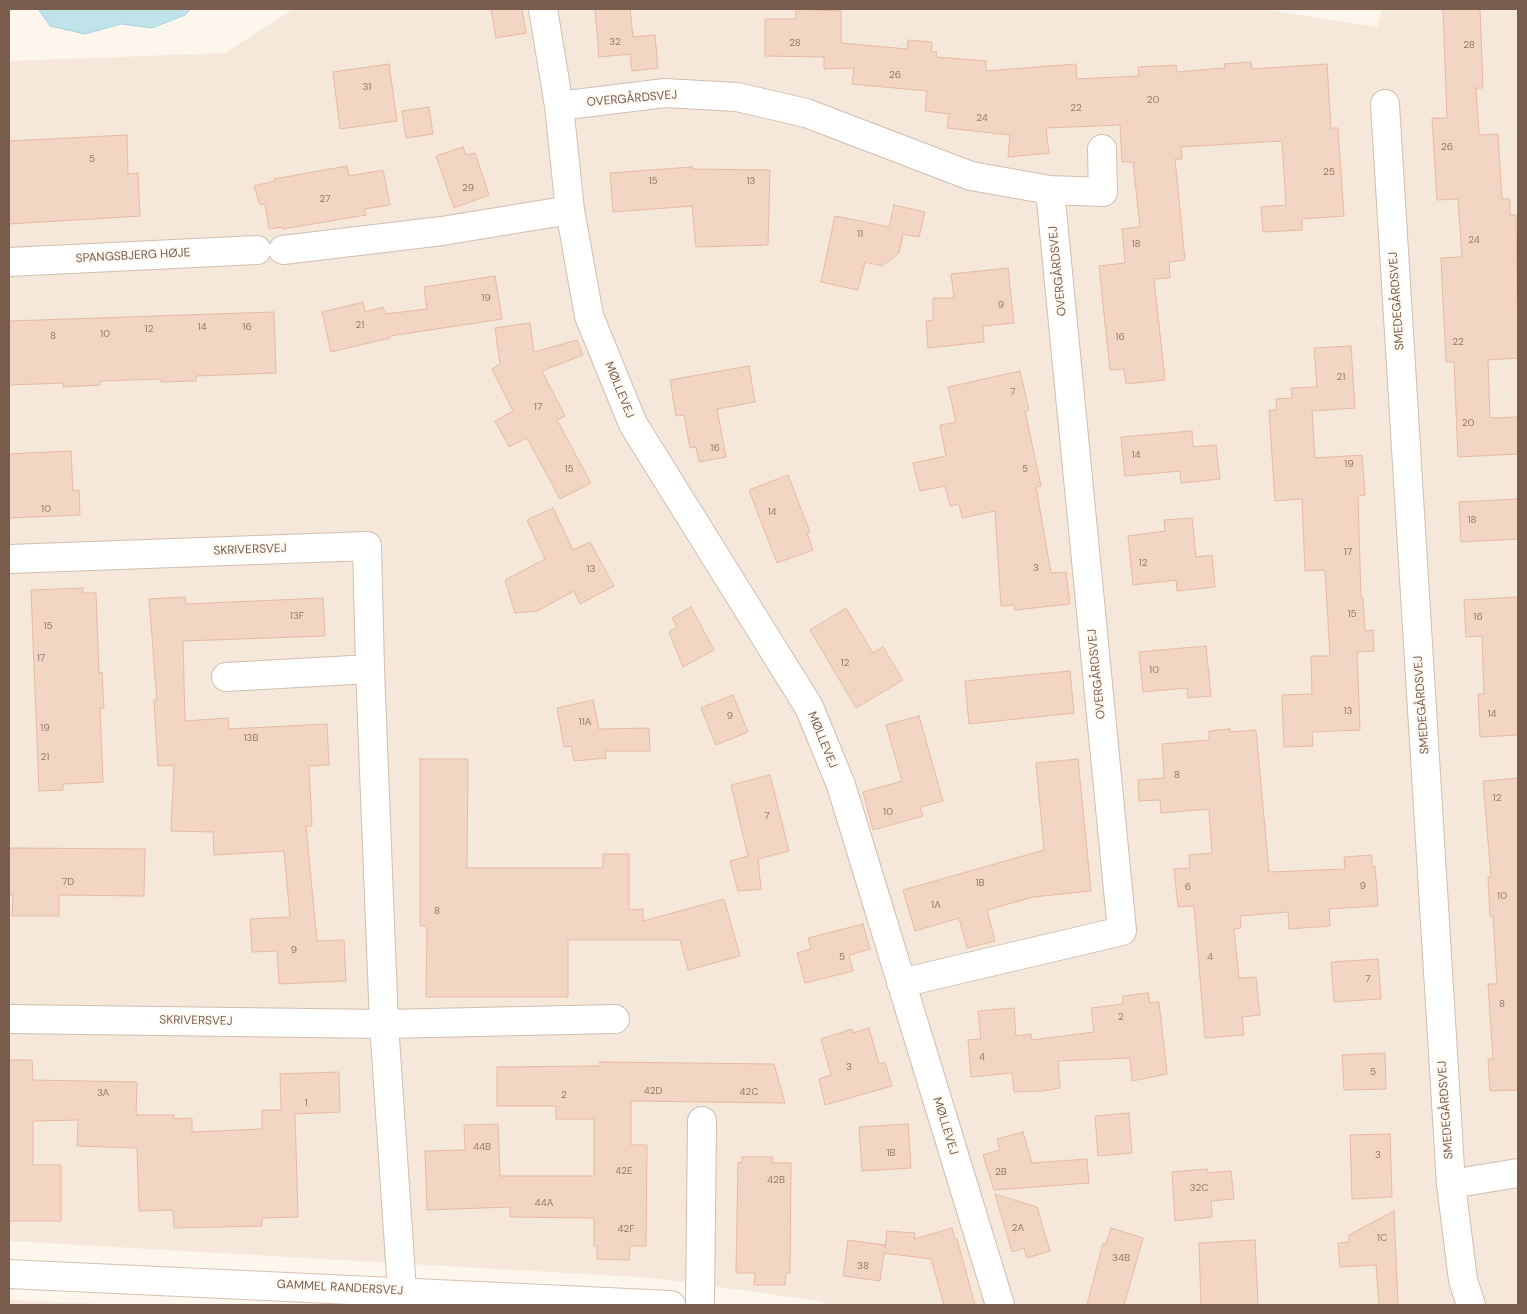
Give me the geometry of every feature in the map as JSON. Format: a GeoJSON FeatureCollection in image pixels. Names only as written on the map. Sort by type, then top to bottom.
{"type":"FeatureCollection","features":[{"type":"Feature","properties":{"kind":"street","name":"MØLLEVEJ"},"geometry":{"type":"LineString","coordinates":[[543,9],[560,106],[570,210],[589,316],[633,424],[809,708],[841,785],[1000,1305]]}},
{"type":"Feature","properties":{"kind":"street","name":"OVERGÅRDSVEJ"},"geometry":{"type":"LineString","coordinates":[[560,106],[664,93],[737,97],[806,113],[971,176],[1050,190],[1103,192],[1102,150]]}},
{"type":"Feature","properties":{"kind":"street","name":"SMEDEGÅRDSVEJ"},"geometry":{"type":"LineString","coordinates":[[1385,104],[1451,1184],[1463,1280],[1471,1305]]}},
{"type":"Feature","properties":{"kind":"street","name":"OVERGÅRDSVEJ"},"geometry":{"type":"LineString","coordinates":[[901,984],[1122,931],[1050,190]]}},
{"type":"Feature","properties":{"kind":"street","name":"SPANGSBJERG HØJE"},"geometry":{"type":"LineString","coordinates":[[9,262],[270,250],[442,232],[570,210]]}},
{"type":"Feature","properties":{"kind":"street","name":"SKRIVERSVEJ"},"geometry":{"type":"LineString","coordinates":[[9,559],[367,546],[384,1024],[402,1291]]}},
{"type":"Feature","properties":{"kind":"street"},"geometry":{"type":"LineString","coordinates":[[226,677],[370,669]]}},
{"type":"Feature","properties":{"kind":"street","name":"SKRIVERSVEJ"},"geometry":{"type":"LineString","coordinates":[[9,1019],[384,1024],[615,1019]]}},
{"type":"Feature","properties":{"kind":"street"},"geometry":{"type":"LineString","coordinates":[[700,1305],[702,1121]]}},
{"type":"Feature","properties":{"kind":"street"},"geometry":{"type":"LineString","coordinates":[[1451,1184],[1518,1173]]}},
{"type":"Feature","properties":{"kind":"street","name":"GAMMEL RANDERSVEJ"},"geometry":{"type":"LineString","coordinates":[[9,1274],[671,1305]]}},
{"type":"Feature","properties":{"kind":"shaded area"},"geometry":{"type":"Polygon","coordinates":[[[293,9],[1261,9],[1377,27],[1382,9],[1518,9],[1518,1305],[832,1305],[818,1301],[654,1278],[9,1241],[9,61],[225,53],[293,9]]]}},
{"type":"Feature","properties":{"kind":"shaded area"},"geometry":{"type":"Polygon","coordinates":[[[9,1300],[128,1305],[9,1305],[9,1300]]]}},
{"type":"Feature","properties":{"kind":"water"},"geometry":{"type":"Polygon","coordinates":[[[38,9],[191,9],[185,15],[152,28],[121,24],[85,34],[50,26],[38,9]]]}},
{"type":"Feature","properties":{"kind":"building"},"geometry":{"type":"Polygon","coordinates":[[[491,9],[522,9],[526,33],[496,38],[491,9]]]}},
{"type":"Feature","properties":{"kind":"building"},"geometry":{"type":"Polygon","coordinates":[[[595,9],[630,9],[633,37],[655,35],[658,68],[632,71],[630,54],[599,57],[595,9]]]}},
{"type":"Feature","properties":{"kind":"building"},"geometry":{"type":"Polygon","coordinates":[[[796,9],[841,11],[841,43],[907,49],[908,40],[932,42],[931,52],[937,52],[936,57],[986,61],[986,71],[1076,64],[1077,79],[1139,76],[1138,67],[1176,65],[1177,72],[1225,68],[1224,64],[1251,62],[1252,69],[1327,64],[1331,128],[1338,128],[1344,216],[1302,219],[1302,230],[1263,232],[1261,207],[1286,205],[1282,141],[1181,147],[1182,159],[1175,159],[1185,260],[1169,262],[1170,278],[1154,279],[1165,380],[1126,384],[1124,369],[1110,370],[1099,266],[1125,263],[1122,229],[1140,227],[1133,162],[1122,162],[1120,125],[1046,128],[1049,153],[1008,157],[1010,135],[947,128],[949,114],[925,111],[927,91],[852,84],[854,68],[824,69],[824,57],[765,56],[765,19],[796,19],[796,9]]]}},
{"type":"Feature","properties":{"kind":"building"},"geometry":{"type":"Polygon","coordinates":[[[1443,9],[1480,9],[1483,88],[1476,88],[1479,135],[1498,134],[1502,199],[1510,199],[1510,215],[1516,215],[1518,358],[1488,360],[1490,418],[1518,417],[1518,454],[1458,457],[1454,362],[1446,362],[1441,258],[1462,257],[1458,199],[1437,200],[1432,118],[1447,118],[1443,9]]]}},
{"type":"Feature","properties":{"kind":"building"},"geometry":{"type":"Polygon","coordinates":[[[389,64],[397,121],[340,129],[333,72],[389,64]]]}},
{"type":"Feature","properties":{"kind":"building"},"geometry":{"type":"Polygon","coordinates":[[[429,107],[433,134],[406,138],[402,111],[429,107]]]}},
{"type":"Feature","properties":{"kind":"building"},"geometry":{"type":"Polygon","coordinates":[[[127,135],[128,174],[138,173],[140,216],[9,224],[9,141],[127,135]]]}},
{"type":"Feature","properties":{"kind":"building"},"geometry":{"type":"Polygon","coordinates":[[[463,147],[466,155],[475,153],[489,195],[454,208],[436,156],[463,147]]]}},
{"type":"Feature","properties":{"kind":"building"},"geometry":{"type":"Polygon","coordinates":[[[347,166],[349,176],[383,170],[390,205],[364,209],[366,215],[283,229],[283,227],[269,229],[265,204],[260,205],[254,186],[275,181],[274,179],[347,166]]]}},
{"type":"Feature","properties":{"kind":"building"},"geometry":{"type":"Polygon","coordinates":[[[692,167],[692,169],[770,170],[768,245],[696,247],[692,206],[613,212],[610,173],[692,167]]]}},
{"type":"Feature","properties":{"kind":"building"},"geometry":{"type":"Polygon","coordinates":[[[894,205],[925,212],[919,237],[903,234],[899,253],[882,266],[865,262],[858,290],[821,282],[835,216],[889,227],[894,205]]]}},
{"type":"Feature","properties":{"kind":"building"},"geometry":{"type":"Polygon","coordinates":[[[1008,268],[1014,323],[983,326],[984,342],[928,348],[926,321],[933,320],[933,298],[954,298],[951,274],[1008,268]]]}},
{"type":"Feature","properties":{"kind":"building"},"geometry":{"type":"Polygon","coordinates":[[[495,276],[502,319],[390,336],[390,338],[331,352],[322,312],[363,302],[365,312],[383,307],[385,314],[427,309],[424,287],[495,276]]]}},
{"type":"Feature","properties":{"kind":"building"},"geometry":{"type":"Polygon","coordinates":[[[274,312],[276,373],[196,376],[196,381],[161,382],[161,379],[100,381],[100,385],[63,387],[63,383],[9,385],[9,321],[274,312]]]}},
{"type":"Feature","properties":{"kind":"building"},"geometry":{"type":"Polygon","coordinates":[[[530,323],[534,352],[577,340],[583,355],[542,371],[565,416],[557,420],[591,483],[560,499],[527,438],[509,447],[495,421],[513,411],[492,369],[500,364],[495,328],[530,323]]]}},
{"type":"Feature","properties":{"kind":"building"},"geometry":{"type":"Polygon","coordinates":[[[1351,346],[1355,408],[1312,411],[1315,458],[1362,455],[1365,495],[1358,496],[1361,598],[1363,598],[1365,631],[1373,630],[1374,651],[1357,652],[1360,730],[1312,732],[1313,746],[1284,747],[1282,695],[1312,694],[1311,656],[1330,656],[1325,570],[1305,571],[1302,499],[1275,501],[1269,410],[1277,410],[1276,399],[1292,398],[1291,388],[1317,387],[1314,348],[1351,346]]]}},
{"type":"Feature","properties":{"kind":"building"},"geometry":{"type":"Polygon","coordinates":[[[749,366],[755,402],[717,409],[726,457],[699,462],[696,447],[690,448],[684,415],[676,416],[670,380],[749,366]]]}},
{"type":"Feature","properties":{"kind":"building"},"geometry":{"type":"Polygon","coordinates":[[[1020,371],[1029,410],[1025,411],[1041,486],[1036,487],[1051,573],[1066,572],[1070,604],[1015,610],[1014,605],[1001,606],[995,511],[962,518],[959,504],[950,506],[945,486],[920,491],[913,463],[946,456],[940,425],[956,422],[948,387],[1020,371]]]}},
{"type":"Feature","properties":{"kind":"building"},"geometry":{"type":"Polygon","coordinates":[[[1192,431],[1193,447],[1216,445],[1220,479],[1181,483],[1180,471],[1125,476],[1121,437],[1192,431]]]}},
{"type":"Feature","properties":{"kind":"building"},"geometry":{"type":"Polygon","coordinates":[[[71,451],[73,491],[79,490],[80,515],[9,518],[9,454],[71,451]]]}},
{"type":"Feature","properties":{"kind":"building"},"geometry":{"type":"Polygon","coordinates":[[[788,475],[810,532],[807,533],[813,550],[777,563],[749,490],[788,475]]]}},
{"type":"Feature","properties":{"kind":"building"},"geometry":{"type":"Polygon","coordinates":[[[1518,499],[1518,539],[1461,542],[1459,502],[1518,499]]]}},
{"type":"Feature","properties":{"kind":"building"},"geometry":{"type":"Polygon","coordinates":[[[553,508],[573,550],[590,542],[614,586],[580,604],[574,591],[537,611],[515,613],[505,580],[545,559],[527,520],[553,508]]]}},
{"type":"Feature","properties":{"kind":"building"},"geometry":{"type":"Polygon","coordinates":[[[1192,518],[1196,557],[1212,555],[1215,587],[1177,591],[1176,580],[1133,585],[1128,536],[1165,531],[1164,520],[1192,518]]]}},
{"type":"Feature","properties":{"kind":"building"},"geometry":{"type":"Polygon","coordinates":[[[83,588],[83,593],[96,593],[99,673],[102,672],[104,708],[100,708],[103,782],[63,784],[63,790],[39,791],[31,590],[83,588]]]}},
{"type":"Feature","properties":{"kind":"building"},"geometry":{"type":"Polygon","coordinates":[[[185,597],[186,604],[323,598],[325,636],[183,641],[185,721],[228,718],[229,729],[327,724],[329,765],[309,766],[312,826],[306,826],[317,941],[344,940],[346,981],[279,984],[277,951],[252,952],[250,919],[290,917],[284,851],[214,855],[213,832],[171,831],[174,765],[158,766],[154,700],[157,700],[149,599],[185,597]]]}},
{"type":"Feature","properties":{"kind":"building"},"geometry":{"type":"Polygon","coordinates":[[[1518,597],[1518,735],[1480,737],[1478,694],[1484,694],[1482,636],[1466,637],[1464,600],[1518,597]]]}},
{"type":"Feature","properties":{"kind":"building"},"geometry":{"type":"Polygon","coordinates":[[[691,607],[714,650],[683,667],[669,632],[677,627],[672,618],[691,607]]]}},
{"type":"Feature","properties":{"kind":"building"},"geometry":{"type":"Polygon","coordinates":[[[846,608],[873,653],[883,647],[903,680],[856,708],[810,630],[846,608]]]}},
{"type":"Feature","properties":{"kind":"building"},"geometry":{"type":"Polygon","coordinates":[[[1206,646],[1211,696],[1188,698],[1187,688],[1143,692],[1139,652],[1206,646]]]}},
{"type":"Feature","properties":{"kind":"building"},"geometry":{"type":"Polygon","coordinates":[[[1070,671],[1074,713],[969,724],[965,681],[1070,671]]]}},
{"type":"Feature","properties":{"kind":"building"},"geometry":{"type":"Polygon","coordinates":[[[733,695],[748,732],[716,745],[701,708],[733,695]]]}},
{"type":"Feature","properties":{"kind":"building"},"geometry":{"type":"Polygon","coordinates":[[[593,700],[599,729],[649,728],[650,751],[605,751],[606,758],[574,761],[571,746],[564,747],[557,708],[593,700]]]}},
{"type":"Feature","properties":{"kind":"building"},"geometry":{"type":"Polygon","coordinates":[[[919,716],[943,801],[920,807],[923,816],[873,830],[863,792],[902,781],[886,725],[919,716]]]}},
{"type":"Feature","properties":{"kind":"building"},"geometry":{"type":"Polygon","coordinates":[[[1230,729],[1230,732],[1256,730],[1269,872],[1345,869],[1344,857],[1372,855],[1372,867],[1375,866],[1378,906],[1329,909],[1330,926],[1289,929],[1288,912],[1240,916],[1241,928],[1234,929],[1239,978],[1256,977],[1260,1015],[1242,1017],[1244,1035],[1205,1038],[1194,906],[1178,907],[1174,869],[1190,868],[1189,855],[1212,853],[1209,809],[1161,813],[1160,800],[1139,801],[1138,780],[1164,778],[1162,744],[1209,740],[1209,731],[1230,729]]]}},
{"type":"Feature","properties":{"kind":"building"},"geometry":{"type":"Polygon","coordinates":[[[420,759],[468,759],[467,868],[603,868],[603,854],[629,854],[629,910],[643,909],[643,921],[724,899],[740,956],[688,970],[680,940],[568,940],[568,997],[426,997],[427,926],[420,926],[420,759]]]}},
{"type":"Feature","properties":{"kind":"building"},"geometry":{"type":"Polygon","coordinates":[[[1078,759],[1091,891],[1033,897],[987,910],[995,941],[967,948],[959,918],[915,931],[903,890],[1044,850],[1036,763],[1078,759]]]}},
{"type":"Feature","properties":{"kind":"building"},"geometry":{"type":"Polygon","coordinates":[[[770,775],[789,851],[758,859],[761,889],[738,891],[730,861],[748,856],[731,785],[770,775]]]}},
{"type":"Feature","properties":{"kind":"building"},"geometry":{"type":"Polygon","coordinates":[[[1518,778],[1518,1090],[1490,1091],[1488,1059],[1493,1059],[1488,984],[1497,984],[1493,916],[1490,916],[1488,877],[1491,877],[1483,781],[1518,778]]]}},
{"type":"Feature","properties":{"kind":"building"},"geometry":{"type":"Polygon","coordinates":[[[9,848],[145,849],[144,896],[59,895],[59,916],[12,916],[13,895],[9,895],[9,848]]]}},
{"type":"Feature","properties":{"kind":"building"},"geometry":{"type":"Polygon","coordinates":[[[863,924],[870,949],[849,955],[853,971],[805,983],[797,953],[811,949],[808,938],[863,924]]]}},
{"type":"Feature","properties":{"kind":"building"},"geometry":{"type":"Polygon","coordinates":[[[1378,959],[1381,999],[1334,1002],[1331,962],[1378,959]]]}},
{"type":"Feature","properties":{"kind":"building"},"geometry":{"type":"Polygon","coordinates":[[[1148,993],[1150,1003],[1159,1002],[1167,1074],[1132,1081],[1130,1058],[1058,1061],[1060,1088],[1043,1091],[1014,1092],[1012,1073],[971,1077],[968,1040],[981,1039],[978,1011],[1014,1008],[1016,1036],[1031,1034],[1032,1040],[1094,1032],[1091,1008],[1123,1004],[1123,996],[1148,993]]]}},
{"type":"Feature","properties":{"kind":"building"},"geometry":{"type":"Polygon","coordinates":[[[869,1028],[879,1064],[885,1062],[892,1086],[825,1105],[819,1079],[831,1075],[821,1039],[852,1029],[853,1033],[869,1028]]]}},
{"type":"Feature","properties":{"kind":"building"},"geometry":{"type":"Polygon","coordinates":[[[1385,1053],[1386,1089],[1344,1090],[1342,1055],[1385,1053]]]}},
{"type":"Feature","properties":{"kind":"building"},"geometry":{"type":"Polygon","coordinates":[[[9,1060],[32,1060],[33,1080],[137,1082],[136,1115],[174,1115],[174,1119],[192,1118],[192,1132],[262,1129],[262,1110],[281,1110],[280,1074],[339,1072],[340,1112],[295,1114],[298,1217],[262,1218],[262,1226],[174,1228],[173,1210],[139,1211],[137,1148],[77,1146],[78,1120],[33,1121],[33,1165],[61,1165],[61,1221],[9,1221],[9,1060]]]}},
{"type":"Feature","properties":{"kind":"building"},"geometry":{"type":"Polygon","coordinates":[[[600,1062],[774,1064],[785,1103],[631,1101],[631,1145],[647,1145],[646,1246],[630,1246],[629,1260],[597,1259],[597,1246],[594,1246],[594,1218],[510,1217],[510,1207],[427,1210],[425,1151],[465,1150],[464,1125],[498,1124],[500,1176],[594,1176],[594,1119],[556,1119],[556,1106],[497,1106],[497,1067],[600,1066],[600,1062]]]}},
{"type":"Feature","properties":{"kind":"building"},"geometry":{"type":"Polygon","coordinates":[[[1129,1113],[1132,1153],[1098,1156],[1095,1116],[1129,1113]]]}},
{"type":"Feature","properties":{"kind":"building"},"geometry":{"type":"Polygon","coordinates":[[[908,1124],[911,1168],[862,1171],[859,1127],[908,1124]]]}},
{"type":"Feature","properties":{"kind":"building"},"geometry":{"type":"Polygon","coordinates":[[[1023,1132],[1032,1163],[1087,1159],[1089,1183],[994,1190],[983,1155],[1000,1150],[997,1139],[1023,1132]]]}},
{"type":"Feature","properties":{"kind":"building"},"geometry":{"type":"Polygon","coordinates":[[[1390,1134],[1392,1197],[1352,1199],[1350,1135],[1390,1134]]]}},
{"type":"Feature","properties":{"kind":"building"},"geometry":{"type":"Polygon","coordinates":[[[742,1157],[773,1157],[772,1163],[791,1163],[790,1273],[786,1273],[785,1285],[754,1285],[755,1273],[736,1273],[738,1162],[742,1163],[742,1157]]]}},
{"type":"Feature","properties":{"kind":"building"},"geometry":{"type":"Polygon","coordinates":[[[1207,1169],[1207,1173],[1231,1171],[1234,1199],[1211,1201],[1212,1217],[1175,1221],[1172,1172],[1207,1169]]]}},
{"type":"Feature","properties":{"kind":"building"},"geometry":{"type":"Polygon","coordinates":[[[995,1194],[1037,1207],[1050,1251],[1027,1258],[1024,1248],[1012,1252],[995,1194]]]}},
{"type":"Feature","properties":{"kind":"building"},"geometry":{"type":"Polygon","coordinates":[[[1394,1211],[1398,1305],[1379,1305],[1376,1265],[1340,1267],[1338,1243],[1349,1242],[1349,1235],[1394,1211]]]}},
{"type":"Feature","properties":{"kind":"building"},"geometry":{"type":"Polygon","coordinates":[[[952,1228],[955,1239],[957,1239],[975,1305],[944,1305],[931,1259],[884,1253],[880,1281],[843,1276],[848,1240],[885,1245],[885,1248],[887,1231],[915,1233],[914,1239],[952,1228]]]}},
{"type":"Feature","properties":{"kind":"building"},"geometry":{"type":"Polygon","coordinates":[[[1111,1228],[1143,1238],[1124,1305],[1087,1305],[1103,1243],[1106,1244],[1111,1228]]]}},
{"type":"Feature","properties":{"kind":"building"},"geometry":{"type":"Polygon","coordinates":[[[1255,1240],[1258,1305],[1201,1305],[1199,1243],[1255,1240]]]}}]}
